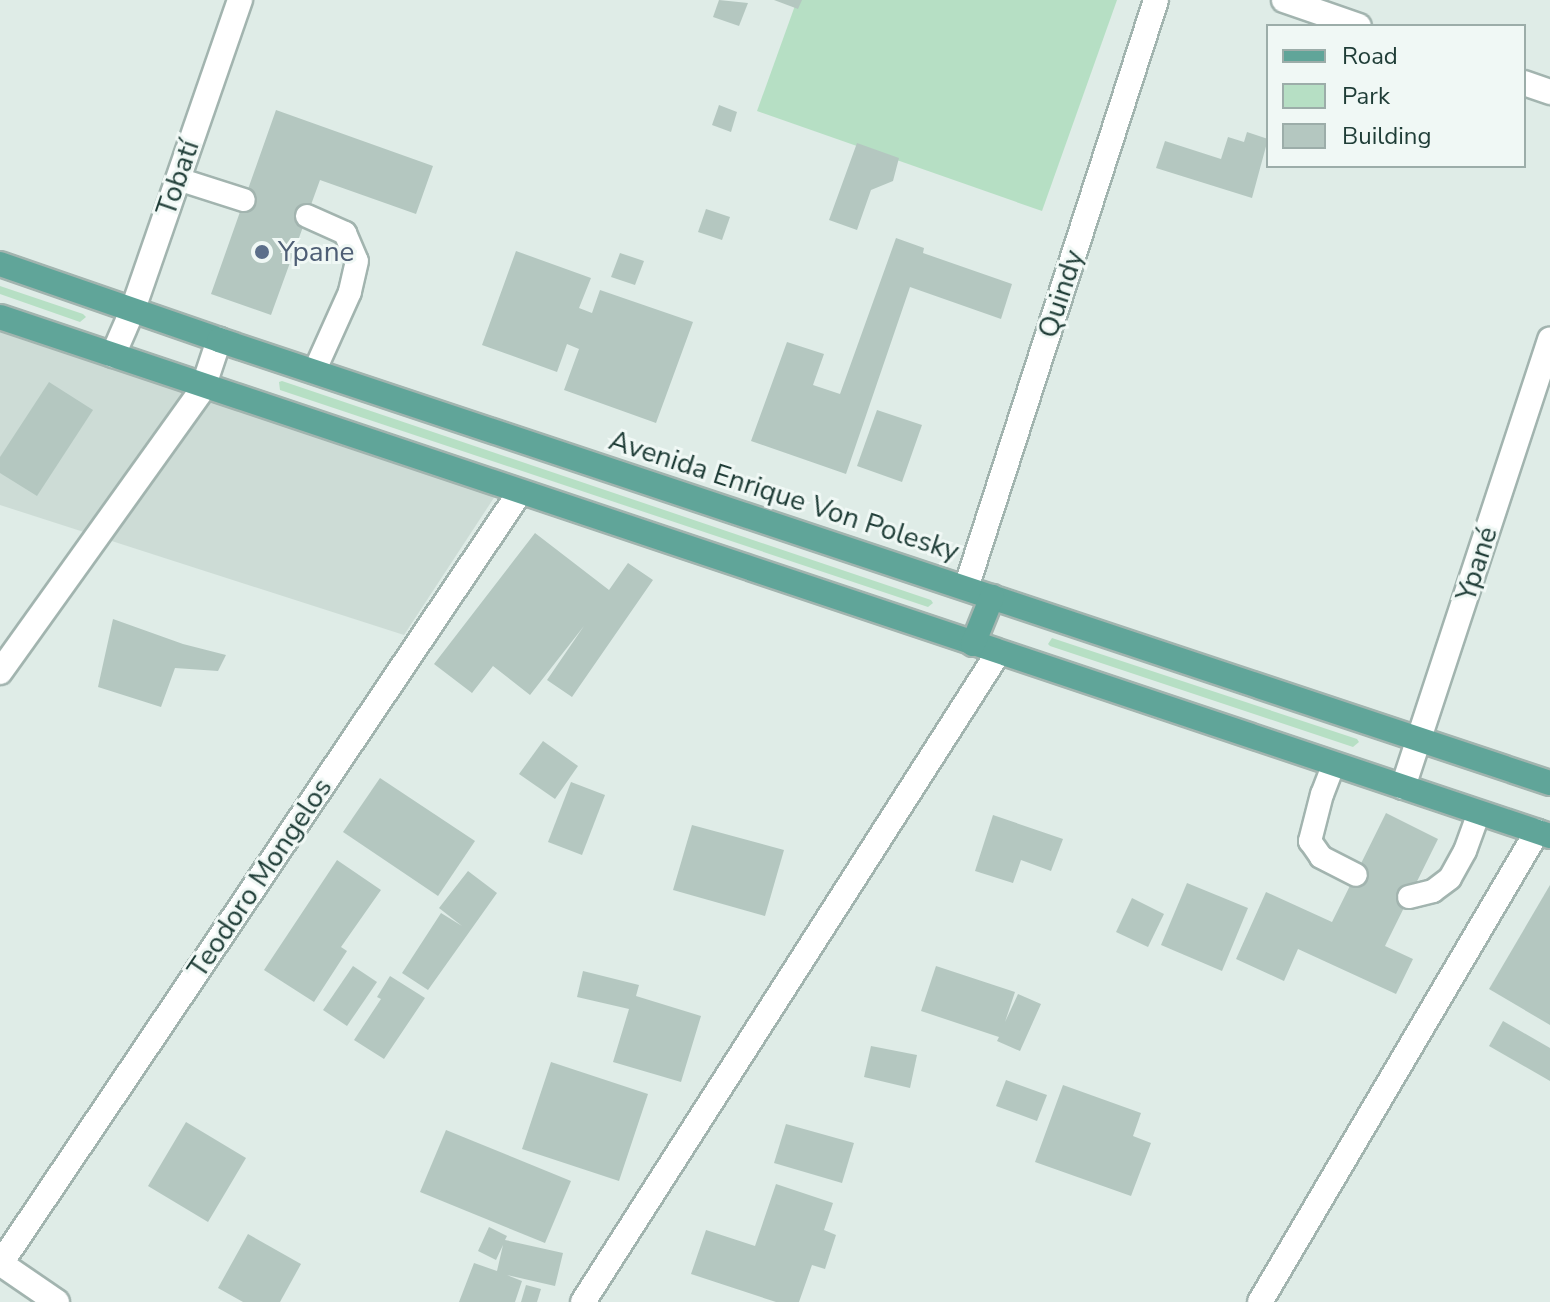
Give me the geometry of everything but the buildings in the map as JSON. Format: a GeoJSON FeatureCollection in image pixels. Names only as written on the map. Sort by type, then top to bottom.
{"type":"FeatureCollection","features":[{"type":"Feature","properties":{"kind":"main road","name":"Avenida Enrique Von Polesky"},"geometry":{"type":"LineString","coordinates":[[0,264],[314,372],[1550,783]]}},
{"type":"Feature","properties":{"kind":"main road"},"geometry":{"type":"LineString","coordinates":[[0,317],[203,388],[1403,787],[1478,815],[1544,834]]}},
{"type":"Feature","properties":{"kind":"main road"},"geometry":{"type":"LineString","coordinates":[[973,644],[992,597]]}},
{"type":"Feature","properties":{"kind":"street","name":"Tobatí"},"geometry":{"type":"LineString","coordinates":[[113,355],[133,309],[240,0]]}},
{"type":"Feature","properties":{"kind":"street","name":"Quindy"},"geometry":{"type":"LineString","coordinates":[[966,588],[1156,0]]}},
{"type":"Feature","properties":{"kind":"street"},"geometry":{"type":"LineString","coordinates":[[1284,0],[1353,24]]}},
{"type":"Feature","properties":{"kind":"street"},"geometry":{"type":"LineString","coordinates":[[1526,84],[1550,92]]}},
{"type":"Feature","properties":{"kind":"street"},"geometry":{"type":"LineString","coordinates":[[0,672],[203,388],[219,340]]}},
{"type":"Feature","properties":{"kind":"street","name":"Ypané"},"geometry":{"type":"LineString","coordinates":[[1403,787],[1550,340]]}},
{"type":"Feature","properties":{"kind":"street","name":"Teodoro Mongelos"},"geometry":{"type":"LineString","coordinates":[[0,1263],[520,492]]}},
{"type":"Feature","properties":{"kind":"street"},"geometry":{"type":"LineString","coordinates":[[583,1302],[998,653]]}},
{"type":"Feature","properties":{"kind":"street"},"geometry":{"type":"LineString","coordinates":[[1260,1302],[1544,834]]}},
{"type":"Feature","properties":{"kind":"street"},"geometry":{"type":"LineString","coordinates":[[0,1263],[57,1302]]}},
{"type":"Feature","properties":{"kind":"lane"},"geometry":{"type":"LineString","coordinates":[[178,179],[244,200]]}},
{"type":"Feature","properties":{"kind":"lane"},"geometry":{"type":"LineString","coordinates":[[307,216],[345,233],[357,261],[350,292],[314,372]]}},
{"type":"Feature","properties":{"kind":"lane"},"geometry":{"type":"LineString","coordinates":[[1333,766],[1310,841],[1321,857],[1356,875]]}},
{"type":"Feature","properties":{"kind":"lane"},"geometry":{"type":"LineString","coordinates":[[1409,897],[1433,891],[1450,878],[1465,851],[1478,815]]}},
{"type":"Feature","properties":{"kind":"shaded area"},"geometry":{"type":"Polygon","coordinates":[[[0,329],[501,487],[404,635],[0,505],[0,329]]]}},
{"type":"Feature","properties":{"kind":"green space"},"geometry":{"type":"Polygon","coordinates":[[[797,0],[1117,0],[1042,211],[757,111],[797,0]]]}},
{"type":"Feature","properties":{"kind":"green space"},"geometry":{"type":"Polygon","coordinates":[[[0,286],[86,317],[80,322],[0,294],[0,286]]]}},
{"type":"Feature","properties":{"kind":"green space"},"geometry":{"type":"Polygon","coordinates":[[[279,382],[933,603],[928,607],[280,390],[279,382]]]}},
{"type":"Feature","properties":{"kind":"green space"},"geometry":{"type":"Polygon","coordinates":[[[1052,638],[1359,742],[1353,747],[1050,646],[1048,644],[1052,638]]]}},
{"type":"Feature","properties":{"kind":"place","name":"Ypane"},"geometry":{"type":"Point","coordinates":[262,252]}}]}
